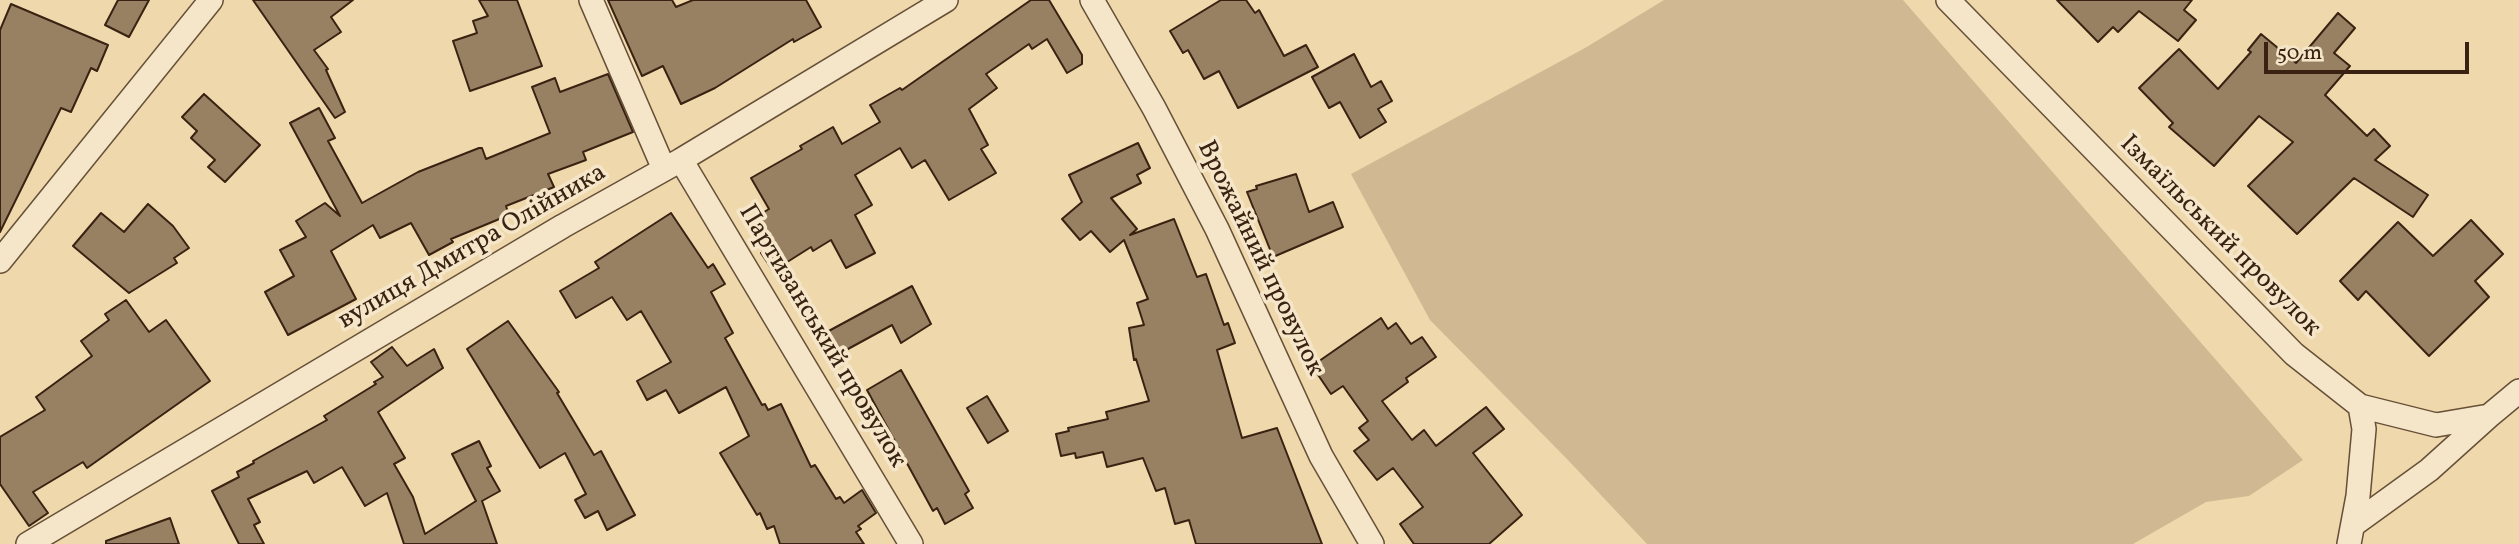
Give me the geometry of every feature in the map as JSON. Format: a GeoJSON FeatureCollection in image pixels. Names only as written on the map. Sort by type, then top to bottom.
{"type":"FeatureCollection","features":[{"type":"Feature","properties":{"kind":"street"},"geometry":{"type":"LineString","coordinates":[[0,261],[211,0]]}},
{"type":"Feature","properties":{"kind":"street","name":"Партизанський провулок"},"geometry":{"type":"LineString","coordinates":[[591,0],[672,164],[911,544]]}},
{"type":"Feature","properties":{"kind":"street","name":"вулиця Дмитра Олійника"},"geometry":{"type":"LineString","coordinates":[[27,544],[946,0]]}},
{"type":"Feature","properties":{"kind":"street","name":"Врожайний провулок"},"geometry":{"type":"LineString","coordinates":[[1092,0],[1154,108],[1217,229],[1321,456],[1372,544]]}},
{"type":"Feature","properties":{"kind":"street","name":"Ізмаїльський провулок"},"geometry":{"type":"LineString","coordinates":[[1948,0],[2294,354],[2360,406]]}},
{"type":"Feature","properties":{"kind":"street"},"geometry":{"type":"LineString","coordinates":[[2351,534],[2519,391]]}},
{"type":"Feature","properties":{"kind":"street"},"geometry":{"type":"LineString","coordinates":[[2351,534],[2358,496],[2364,429],[2360,406],[2436,425],[2489,416]]}},
{"type":"Feature","properties":{"kind":"shaded area"},"geometry":{"type":"Polygon","coordinates":[[[1664,0],[1903,0],[2303,460],[2249,496],[2206,502],[2133,544],[1647,544],[1430,320],[1351,174],[1585,48],[1664,0]]]}},
{"type":"Feature","properties":{"kind":"building"},"geometry":{"type":"Polygon","coordinates":[[[118,0],[149,0],[129,37],[105,25],[118,0]]]}},
{"type":"Feature","properties":{"kind":"building"},"geometry":{"type":"Polygon","coordinates":[[[253,0],[353,0],[331,17],[341,32],[314,50],[328,69],[326,70],[345,112],[335,118],[253,0]]]}},
{"type":"Feature","properties":{"kind":"building"},"geometry":{"type":"Polygon","coordinates":[[[479,0],[517,0],[542,66],[470,91],[453,41],[477,33],[473,21],[488,16],[479,0]]]}},
{"type":"Feature","properties":{"kind":"building"},"geometry":{"type":"Polygon","coordinates":[[[608,0],[672,0],[676,7],[693,0],[806,0],[821,27],[794,42],[793,39],[715,88],[681,104],[663,66],[642,76],[608,0]]]}},
{"type":"Feature","properties":{"kind":"building"},"geometry":{"type":"Polygon","coordinates":[[[1031,0],[1049,0],[1082,55],[1082,64],[1067,73],[1047,39],[1032,49],[1029,44],[986,74],[997,88],[969,109],[988,145],[981,149],[996,173],[949,200],[925,160],[912,168],[900,148],[855,175],[872,205],[855,215],[875,253],[846,268],[831,240],[813,251],[811,247],[773,271],[761,253],[773,245],[756,217],[769,209],[751,178],[802,149],[800,146],[833,127],[842,144],[880,122],[870,105],[900,88],[902,90],[1031,0]]]}},
{"type":"Feature","properties":{"kind":"building"},"geometry":{"type":"Polygon","coordinates":[[[1221,0],[1246,0],[1255,13],[1259,10],[1284,56],[1306,45],[1318,67],[1238,108],[1219,71],[1204,79],[1188,50],[1183,53],[1170,31],[1221,0]]]}},
{"type":"Feature","properties":{"kind":"building"},"geometry":{"type":"Polygon","coordinates":[[[2057,0],[2192,0],[2184,10],[2196,20],[2178,41],[2139,11],[2118,32],[2113,27],[2098,42],[2057,0]]]}},
{"type":"Feature","properties":{"kind":"building"},"geometry":{"type":"Polygon","coordinates":[[[11,4],[108,45],[97,71],[91,68],[71,112],[61,108],[0,232],[0,30],[11,4]]]}},
{"type":"Feature","properties":{"kind":"building"},"geometry":{"type":"Polygon","coordinates":[[[2338,13],[2355,28],[2334,53],[2350,66],[2325,95],[2367,136],[2374,129],[2390,146],[2375,160],[2428,195],[2413,217],[2354,178],[2297,234],[2248,186],[2293,142],[2259,116],[2214,166],[2169,127],[2173,123],[2139,88],[2179,49],[2218,89],[2251,52],[2248,50],[2261,34],[2296,63],[2338,13]]]}},
{"type":"Feature","properties":{"kind":"building"},"geometry":{"type":"Polygon","coordinates":[[[1354,54],[1371,87],[1381,81],[1392,101],[1378,109],[1386,122],[1360,138],[1340,102],[1329,108],[1312,77],[1354,54]]]}},
{"type":"Feature","properties":{"kind":"building"},"geometry":{"type":"Polygon","coordinates":[[[608,74],[633,132],[583,152],[586,160],[548,174],[554,187],[506,206],[509,215],[451,239],[453,242],[429,255],[411,223],[380,238],[373,225],[331,251],[356,299],[288,335],[265,292],[294,276],[280,250],[306,237],[296,221],[325,203],[340,216],[290,123],[319,108],[335,138],[328,141],[362,203],[418,172],[479,148],[482,148],[486,159],[550,133],[532,87],[555,78],[560,92],[608,74]]]}},
{"type":"Feature","properties":{"kind":"building"},"geometry":{"type":"Polygon","coordinates":[[[204,94],[260,145],[225,182],[208,167],[215,160],[191,138],[197,131],[182,117],[204,94]]]}},
{"type":"Feature","properties":{"kind":"building"},"geometry":{"type":"Polygon","coordinates":[[[1138,143],[1150,168],[1137,175],[1141,183],[1111,198],[1137,229],[1130,235],[1174,219],[1197,277],[1206,274],[1224,325],[1228,323],[1235,343],[1217,350],[1242,438],[1277,428],[1322,544],[1196,544],[1189,520],[1175,524],[1165,488],[1156,491],[1143,458],[1107,467],[1103,452],[1076,458],[1075,453],[1061,456],[1056,434],[1069,431],[1068,428],[1108,419],[1106,412],[1149,401],[1136,359],[1134,360],[1129,328],[1144,325],[1137,303],[1148,299],[1124,240],[1110,252],[1091,231],[1080,240],[1062,219],[1082,202],[1069,175],[1138,143]]]}},
{"type":"Feature","properties":{"kind":"building"},"geometry":{"type":"Polygon","coordinates":[[[1296,174],[1309,212],[1333,202],[1343,227],[1273,257],[1247,192],[1257,189],[1256,186],[1296,174]]]}},
{"type":"Feature","properties":{"kind":"building"},"geometry":{"type":"Polygon","coordinates":[[[148,204],[173,226],[189,248],[174,258],[177,263],[129,293],[73,246],[101,213],[124,232],[148,204]]]}},
{"type":"Feature","properties":{"kind":"building"},"geometry":{"type":"Polygon","coordinates":[[[671,213],[708,268],[713,264],[725,284],[711,292],[733,333],[725,338],[762,405],[765,404],[768,410],[781,404],[811,467],[815,465],[836,499],[840,497],[844,503],[862,490],[876,513],[858,526],[861,529],[856,532],[864,544],[780,544],[774,526],[767,529],[760,513],[757,515],[720,453],[749,436],[726,387],[679,413],[666,390],[647,400],[637,381],[671,362],[641,311],[627,320],[612,297],[576,318],[560,291],[599,268],[595,262],[671,213]]]}},
{"type":"Feature","properties":{"kind":"building"},"geometry":{"type":"Polygon","coordinates":[[[2471,220],[2503,254],[2475,281],[2489,297],[2429,356],[2366,291],[2358,300],[2340,281],[2398,222],[2433,256],[2471,220]]]}},
{"type":"Feature","properties":{"kind":"building"},"geometry":{"type":"Polygon","coordinates":[[[912,286],[931,324],[901,343],[892,325],[837,355],[825,333],[912,286]]]}},
{"type":"Feature","properties":{"kind":"building"},"geometry":{"type":"Polygon","coordinates":[[[126,300],[149,332],[166,320],[210,381],[87,468],[83,462],[33,492],[48,513],[29,526],[0,484],[0,437],[45,410],[36,397],[92,356],[81,341],[109,320],[105,314],[126,300]]]}},
{"type":"Feature","properties":{"kind":"building"},"geometry":{"type":"Polygon","coordinates":[[[1381,318],[1388,329],[1396,323],[1411,344],[1422,337],[1436,357],[1406,378],[1408,382],[1382,401],[1412,440],[1424,430],[1436,446],[1486,407],[1504,429],[1473,453],[1522,515],[1489,544],[1414,544],[1400,524],[1423,507],[1393,468],[1377,480],[1354,451],[1369,440],[1359,428],[1368,421],[1343,386],[1331,394],[1312,366],[1381,318]]]}},
{"type":"Feature","properties":{"kind":"building"},"geometry":{"type":"Polygon","coordinates":[[[508,321],[559,392],[557,393],[594,455],[601,451],[635,515],[607,530],[598,511],[585,518],[575,500],[586,494],[565,453],[540,468],[467,349],[508,321]]]}},
{"type":"Feature","properties":{"kind":"building"},"geometry":{"type":"Polygon","coordinates":[[[392,347],[407,366],[434,349],[443,368],[378,412],[405,458],[394,464],[413,497],[425,534],[476,501],[452,454],[479,441],[491,466],[487,468],[500,491],[482,501],[497,544],[404,544],[387,493],[365,506],[342,467],[314,483],[307,471],[248,499],[260,522],[254,525],[264,544],[239,544],[212,491],[239,477],[237,472],[254,463],[253,461],[327,420],[324,416],[376,384],[374,382],[383,377],[371,362],[392,347]]]}},
{"type":"Feature","properties":{"kind":"building"},"geometry":{"type":"Polygon","coordinates":[[[901,370],[969,491],[965,494],[973,508],[945,524],[937,508],[933,511],[867,390],[901,370]]]}},
{"type":"Feature","properties":{"kind":"building"},"geometry":{"type":"Polygon","coordinates":[[[987,396],[1008,431],[988,443],[967,408],[987,396]]]}},
{"type":"Feature","properties":{"kind":"building"},"geometry":{"type":"Polygon","coordinates":[[[170,518],[179,544],[106,544],[106,541],[170,518]]]}}]}
